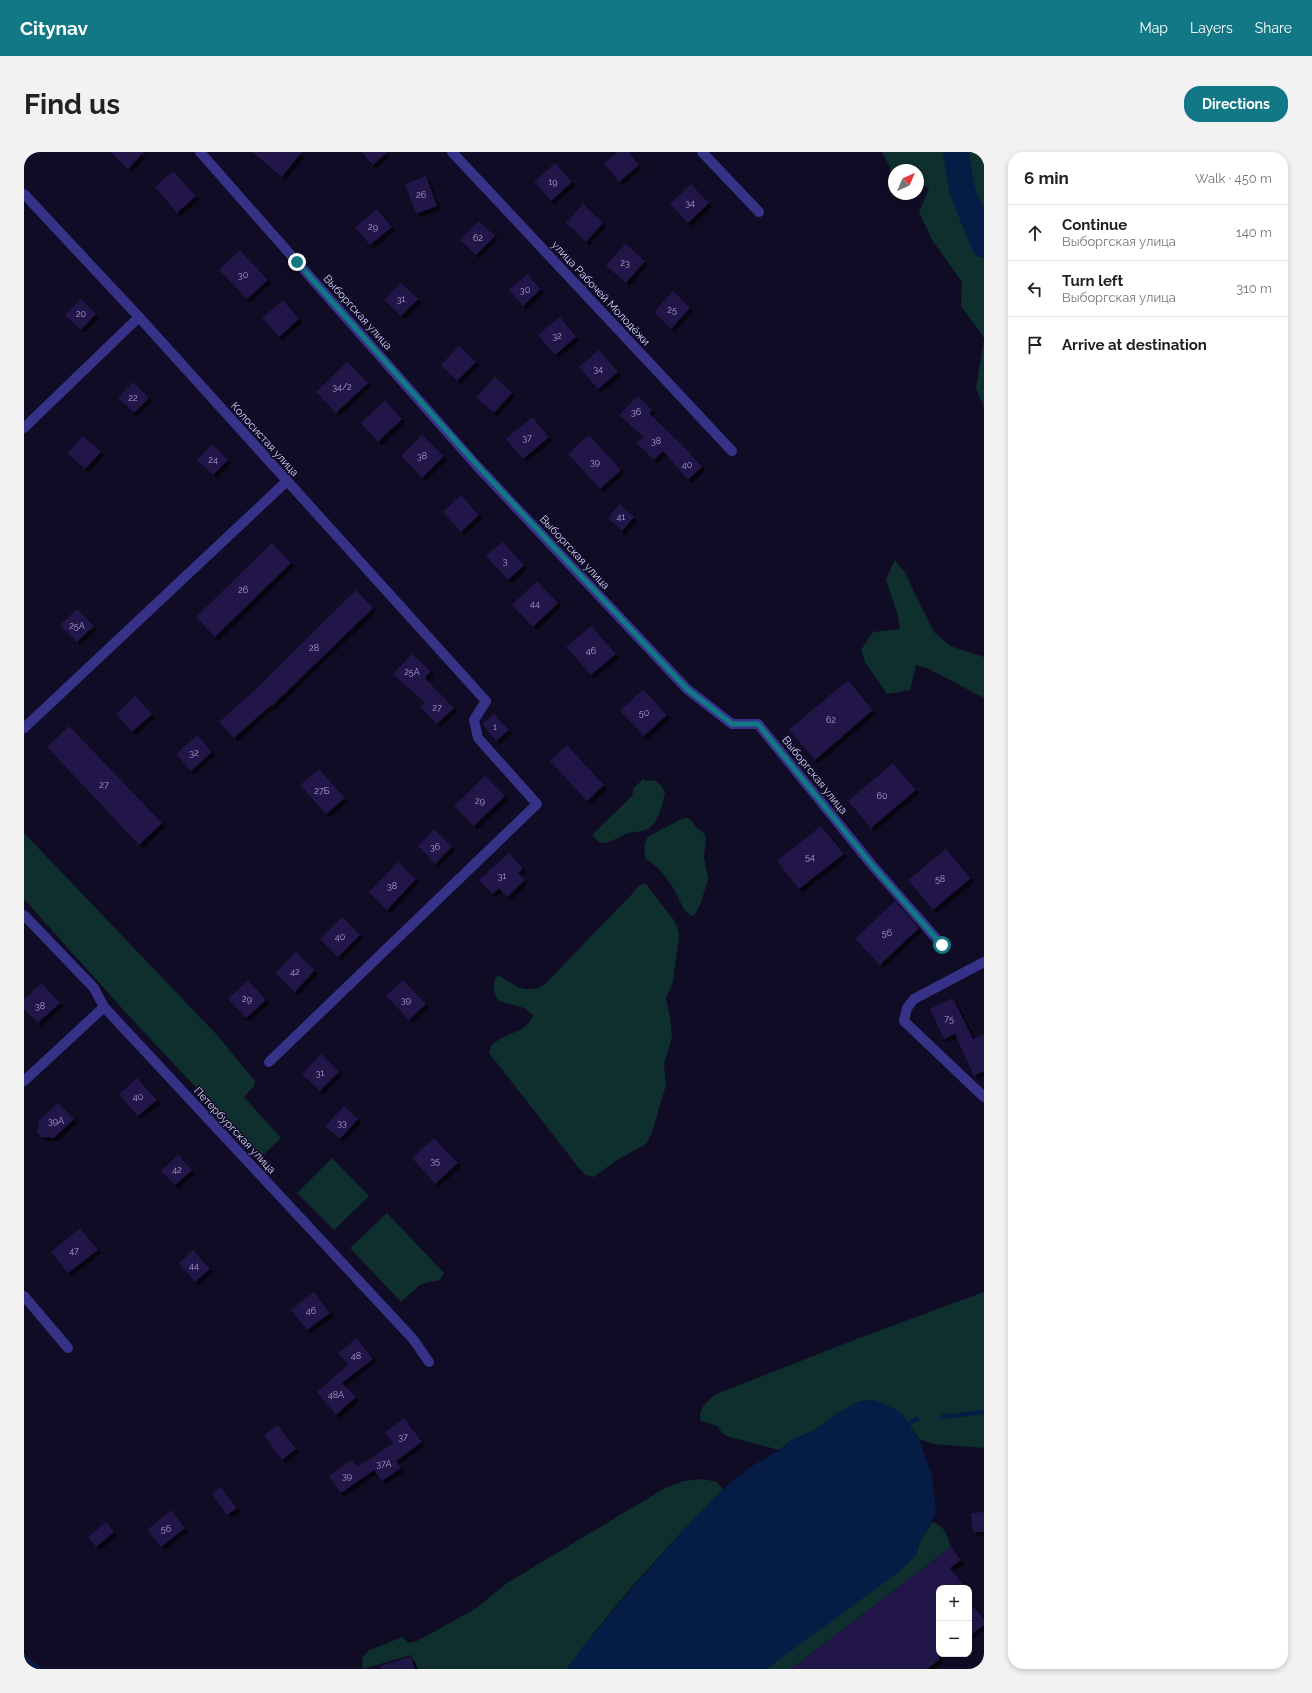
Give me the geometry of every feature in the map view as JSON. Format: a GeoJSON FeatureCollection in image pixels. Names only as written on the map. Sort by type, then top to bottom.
{"type":"FeatureCollection","features":[{"type":"Feature","properties":{"kind":"street","name":"Выборгская улица"},"geometry":{"type":"LineString","coordinates":[[200,152],[478,466],[687,689],[732,724],[758,724],[872,865],[942,945]]}},
{"type":"Feature","properties":{"kind":"street","name":"улица Рабочей Молодёжи"},"geometry":{"type":"LineString","coordinates":[[452,152],[732,451]]}},
{"type":"Feature","properties":{"kind":"street"},"geometry":{"type":"LineString","coordinates":[[702,152],[759,212]]}},
{"type":"Feature","properties":{"kind":"street","name":"Колосистая улица"},"geometry":{"type":"LineString","coordinates":[[24,194],[139,318],[486,700],[474,720],[478,738],[537,804],[269,1062]]}},
{"type":"Feature","properties":{"kind":"street"},"geometry":{"type":"LineString","coordinates":[[24,428],[139,318]]}},
{"type":"Feature","properties":{"kind":"street"},"geometry":{"type":"LineString","coordinates":[[24,728],[287,481]]}},
{"type":"Feature","properties":{"kind":"street","name":"Петербургская улица"},"geometry":{"type":"LineString","coordinates":[[24,915],[94,988],[104,1007],[413,1339],[428,1362]]}},
{"type":"Feature","properties":{"kind":"street"},"geometry":{"type":"LineString","coordinates":[[984,962],[914,999],[907,1008],[904,1021],[984,1097]]}},
{"type":"Feature","properties":{"kind":"street"},"geometry":{"type":"LineString","coordinates":[[24,1080],[104,1007]]}},
{"type":"Feature","properties":{"kind":"street"},"geometry":{"type":"LineString","coordinates":[[24,1296],[68,1348]]}},
{"type":"Feature","properties":{"kind":"green space"},"geometry":{"type":"Polygon","coordinates":[[[882,152],[984,152],[984,338],[961,306],[962,282],[932,240],[919,212],[929,189],[924,185],[924,164],[888,164],[882,152]]]}},
{"type":"Feature","properties":{"kind":"green space"},"geometry":{"type":"Polygon","coordinates":[[[984,340],[984,408],[976,388],[984,340]]]}},
{"type":"Feature","properties":{"kind":"green space"},"geometry":{"type":"Polygon","coordinates":[[[895,560],[905,573],[934,632],[950,646],[984,657],[984,698],[927,668],[916,665],[910,690],[887,694],[865,662],[861,650],[873,632],[900,629],[898,616],[886,579],[895,560]]]}},
{"type":"Feature","properties":{"kind":"green space"},"geometry":{"type":"Polygon","coordinates":[[[643,779],[645,781],[652,780],[658,782],[662,786],[665,793],[661,809],[656,820],[649,828],[645,830],[628,833],[610,842],[600,843],[592,835],[632,796],[634,788],[643,779]]]}},
{"type":"Feature","properties":{"kind":"green space"},"geometry":{"type":"Polygon","coordinates":[[[688,818],[692,821],[695,827],[704,833],[706,839],[704,856],[708,879],[701,903],[695,914],[692,916],[686,912],[663,873],[646,858],[644,850],[647,837],[682,819],[688,818]]]}},
{"type":"Feature","properties":{"kind":"green space"},"geometry":{"type":"Polygon","coordinates":[[[24,833],[217,1035],[255,1081],[254,1086],[244,1097],[281,1138],[261,1157],[128,1015],[24,899],[24,833]]]}},
{"type":"Feature","properties":{"kind":"green space"},"geometry":{"type":"Polygon","coordinates":[[[645,883],[673,919],[679,935],[673,982],[666,998],[672,1037],[664,1064],[666,1085],[652,1132],[647,1143],[614,1162],[594,1177],[586,1175],[579,1168],[489,1053],[493,1044],[498,1040],[522,1029],[531,1021],[533,1015],[524,1008],[499,1001],[494,992],[493,985],[498,975],[520,988],[531,989],[544,985],[637,887],[645,883]]]}},
{"type":"Feature","properties":{"kind":"green space"},"geometry":{"type":"Polygon","coordinates":[[[332,1158],[369,1196],[334,1230],[297,1193],[332,1158]]]}},
{"type":"Feature","properties":{"kind":"green space"},"geometry":{"type":"Polygon","coordinates":[[[387,1213],[444,1273],[440,1280],[421,1284],[401,1302],[350,1248],[387,1213]]]}},
{"type":"Feature","properties":{"kind":"green space"},"geometry":{"type":"Polygon","coordinates":[[[984,1292],[984,1448],[934,1444],[919,1439],[902,1414],[844,1409],[813,1431],[792,1440],[779,1450],[729,1437],[722,1433],[718,1426],[701,1421],[701,1410],[714,1395],[859,1338],[984,1292]]]}},
{"type":"Feature","properties":{"kind":"green space"},"geometry":{"type":"Polygon","coordinates":[[[703,1479],[717,1482],[723,1489],[622,1599],[603,1621],[567,1669],[418,1669],[411,1655],[363,1669],[362,1658],[368,1651],[402,1637],[409,1643],[417,1641],[475,1609],[507,1583],[665,1488],[683,1481],[703,1479]]]}},
{"type":"Feature","properties":{"kind":"green space"},"geometry":{"type":"Polygon","coordinates":[[[932,1522],[943,1529],[947,1535],[951,1547],[791,1669],[766,1669],[916,1555],[920,1542],[932,1522]]]}},
{"type":"Feature","properties":{"kind":"water"},"geometry":{"type":"Polygon","coordinates":[[[874,1400],[888,1405],[902,1414],[919,1439],[932,1476],[936,1513],[920,1542],[916,1555],[899,1572],[766,1669],[567,1669],[582,1648],[620,1602],[677,1537],[723,1489],[749,1468],[779,1450],[792,1440],[813,1431],[844,1409],[860,1401],[874,1400]]]}},
{"type":"Feature","properties":{"kind":"building"},"geometry":{"type":"Polygon","coordinates":[[[111,152],[144,152],[128,169],[111,152]]]}},
{"type":"Feature","properties":{"kind":"building"},"geometry":{"type":"Polygon","coordinates":[[[252,152],[302,152],[282,177],[252,152]]]}},
{"type":"Feature","properties":{"kind":"building"},"geometry":{"type":"Polygon","coordinates":[[[362,152],[387,152],[373,165],[362,152]]]}},
{"type":"Feature","properties":{"kind":"building"},"geometry":{"type":"Polygon","coordinates":[[[618,152],[629,152],[639,165],[619,182],[604,163],[618,152]]]}},
{"type":"Feature","properties":{"kind":"building"},"geometry":{"type":"Polygon","coordinates":[[[555,163],[572,182],[551,201],[534,182],[555,163]]]}},
{"type":"Feature","properties":{"kind":"building"},"geometry":{"type":"Polygon","coordinates":[[[173,171],[196,196],[177,213],[155,187],[173,171]]]}},
{"type":"Feature","properties":{"kind":"building"},"geometry":{"type":"Polygon","coordinates":[[[426,176],[437,206],[416,214],[405,184],[426,176]]]}},
{"type":"Feature","properties":{"kind":"building"},"geometry":{"type":"Polygon","coordinates":[[[691,184],[709,203],[688,223],[670,204],[691,184]]]}},
{"type":"Feature","properties":{"kind":"building"},"geometry":{"type":"Polygon","coordinates":[[[583,204],[603,223],[586,242],[566,223],[583,204]]]}},
{"type":"Feature","properties":{"kind":"building"},"geometry":{"type":"Polygon","coordinates":[[[377,209],[392,227],[370,245],[355,227],[377,209]]]}},
{"type":"Feature","properties":{"kind":"building"},"geometry":{"type":"Polygon","coordinates":[[[479,221],[495,236],[476,255],[460,240],[479,221]]]}},
{"type":"Feature","properties":{"kind":"building"},"geometry":{"type":"Polygon","coordinates":[[[625,244],[645,261],[626,283],[606,266],[625,244]]]}},
{"type":"Feature","properties":{"kind":"building"},"geometry":{"type":"Polygon","coordinates":[[[240,250],[268,280],[247,299],[219,270],[240,250]]]}},
{"type":"Feature","properties":{"kind":"building"},"geometry":{"type":"Polygon","coordinates":[[[527,274],[541,289],[523,306],[509,290],[527,274]]]}},
{"type":"Feature","properties":{"kind":"building"},"geometry":{"type":"Polygon","coordinates":[[[401,283],[418,299],[401,316],[384,300],[401,283]]]}},
{"type":"Feature","properties":{"kind":"building"},"geometry":{"type":"Polygon","coordinates":[[[673,291],[690,308],[671,329],[654,312],[673,291]]]}},
{"type":"Feature","properties":{"kind":"building"},"geometry":{"type":"Polygon","coordinates":[[[81,299],[96,314],[81,330],[65,315],[81,299]]]}},
{"type":"Feature","properties":{"kind":"building"},"geometry":{"type":"Polygon","coordinates":[[[283,300],[299,319],[279,337],[262,318],[283,300]]]}},
{"type":"Feature","properties":{"kind":"building"},"geometry":{"type":"Polygon","coordinates":[[[560,317],[576,337],[555,355],[538,335],[560,317]]]}},
{"type":"Feature","properties":{"kind":"building"},"geometry":{"type":"Polygon","coordinates":[[[459,346],[476,362],[457,381],[441,365],[459,346]]]}},
{"type":"Feature","properties":{"kind":"building"},"geometry":{"type":"Polygon","coordinates":[[[599,350],[618,372],[598,389],[579,367],[599,350]]]}},
{"type":"Feature","properties":{"kind":"building"},"geometry":{"type":"Polygon","coordinates":[[[347,362],[368,383],[336,413],[316,392],[347,362]]]}},
{"type":"Feature","properties":{"kind":"building"},"geometry":{"type":"Polygon","coordinates":[[[495,377],[512,393],[494,413],[476,397],[495,377]]]}},
{"type":"Feature","properties":{"kind":"building"},"geometry":{"type":"Polygon","coordinates":[[[133,382],[149,398],[134,413],[118,398],[133,382]]]}},
{"type":"Feature","properties":{"kind":"building"},"geometry":{"type":"Polygon","coordinates":[[[638,396],[652,410],[649,413],[687,450],[702,467],[688,480],[663,451],[654,460],[637,443],[643,437],[619,415],[638,396]]]}},
{"type":"Feature","properties":{"kind":"building"},"geometry":{"type":"Polygon","coordinates":[[[385,400],[402,419],[378,442],[361,423],[385,400]]]}},
{"type":"Feature","properties":{"kind":"building"},"geometry":{"type":"Polygon","coordinates":[[[532,417],[549,437],[523,459],[506,439],[532,417]]]}},
{"type":"Feature","properties":{"kind":"building"},"geometry":{"type":"Polygon","coordinates":[[[422,435],[444,456],[422,478],[401,456],[422,435]]]}},
{"type":"Feature","properties":{"kind":"building"},"geometry":{"type":"Polygon","coordinates":[[[589,435],[621,470],[600,489],[568,454],[589,435]]]}},
{"type":"Feature","properties":{"kind":"building"},"geometry":{"type":"Polygon","coordinates":[[[83,436],[101,452],[85,469],[67,453],[83,436]]]}},
{"type":"Feature","properties":{"kind":"building"},"geometry":{"type":"Polygon","coordinates":[[[212,444],[228,460],[213,475],[197,460],[212,444]]]}},
{"type":"Feature","properties":{"kind":"building"},"geometry":{"type":"Polygon","coordinates":[[[461,495],[479,515],[461,532],[443,512],[461,495]]]}},
{"type":"Feature","properties":{"kind":"building"},"geometry":{"type":"Polygon","coordinates":[[[620,504],[634,517],[622,531],[608,518],[620,504]]]}},
{"type":"Feature","properties":{"kind":"building"},"geometry":{"type":"Polygon","coordinates":[[[503,542],[524,565],[508,580],[486,556],[503,542]]]}},
{"type":"Feature","properties":{"kind":"building"},"geometry":{"type":"Polygon","coordinates":[[[272,543],[291,563],[215,637],[196,617],[272,543]]]}},
{"type":"Feature","properties":{"kind":"building"},"geometry":{"type":"Polygon","coordinates":[[[537,581],[558,603],[533,627],[512,605],[537,581]]]}},
{"type":"Feature","properties":{"kind":"building"},"geometry":{"type":"Polygon","coordinates":[[[356,590],[373,608],[272,706],[271,705],[234,738],[219,722],[256,689],[356,590]]]}},
{"type":"Feature","properties":{"kind":"building"},"geometry":{"type":"Polygon","coordinates":[[[77,609],[94,626],[77,642],[60,625],[77,609]]]}},
{"type":"Feature","properties":{"kind":"building"},"geometry":{"type":"Polygon","coordinates":[[[591,626],[616,654],[591,675],[566,647],[591,626]]]}},
{"type":"Feature","properties":{"kind":"building"},"geometry":{"type":"Polygon","coordinates":[[[412,654],[431,671],[425,678],[454,708],[437,724],[420,707],[425,703],[393,674],[412,654]]]}},
{"type":"Feature","properties":{"kind":"building"},"geometry":{"type":"Polygon","coordinates":[[[848,680],[873,710],[815,760],[789,730],[848,680]]]}},
{"type":"Feature","properties":{"kind":"building"},"geometry":{"type":"Polygon","coordinates":[[[643,689],[667,715],[644,736],[620,711],[643,689]]]}},
{"type":"Feature","properties":{"kind":"building"},"geometry":{"type":"Polygon","coordinates":[[[135,696],[152,714],[132,732],[116,714],[135,696]]]}},
{"type":"Feature","properties":{"kind":"building"},"geometry":{"type":"Polygon","coordinates":[[[494,714],[509,730],[496,741],[482,724],[494,714]]]}},
{"type":"Feature","properties":{"kind":"building"},"geometry":{"type":"Polygon","coordinates":[[[69,726],[162,823],[139,845],[47,747],[69,726]]]}},
{"type":"Feature","properties":{"kind":"building"},"geometry":{"type":"Polygon","coordinates":[[[197,735],[212,752],[191,771],[176,754],[197,735]]]}},
{"type":"Feature","properties":{"kind":"building"},"geometry":{"type":"Polygon","coordinates":[[[567,745],[604,785],[587,801],[550,761],[567,745]]]}},
{"type":"Feature","properties":{"kind":"building"},"geometry":{"type":"Polygon","coordinates":[[[893,763],[916,790],[871,828],[848,801],[893,763]]]}},
{"type":"Feature","properties":{"kind":"building"},"geometry":{"type":"Polygon","coordinates":[[[319,769],[345,798],[326,814],[300,785],[319,769]]]}},
{"type":"Feature","properties":{"kind":"building"},"geometry":{"type":"Polygon","coordinates":[[[485,776],[505,796],[474,826],[454,806],[485,776]]]}},
{"type":"Feature","properties":{"kind":"building"},"geometry":{"type":"Polygon","coordinates":[[[821,826],[844,854],[799,889],[777,861],[821,826]]]}},
{"type":"Feature","properties":{"kind":"building"},"geometry":{"type":"Polygon","coordinates":[[[434,829],[452,847],[435,864],[418,846],[434,829]]]}},
{"type":"Feature","properties":{"kind":"building"},"geometry":{"type":"Polygon","coordinates":[[[946,849],[971,878],[933,910],[908,880],[946,849]]]}},
{"type":"Feature","properties":{"kind":"building"},"geometry":{"type":"Polygon","coordinates":[[[509,853],[523,868],[518,873],[525,880],[507,897],[499,888],[493,894],[479,880],[509,853]]]}},
{"type":"Feature","properties":{"kind":"building"},"geometry":{"type":"Polygon","coordinates":[[[398,862],[416,879],[387,910],[369,892],[398,862]]]}},
{"type":"Feature","properties":{"kind":"building"},"geometry":{"type":"Polygon","coordinates":[[[895,901],[919,928],[880,965],[855,939],[895,901]]]}},
{"type":"Feature","properties":{"kind":"building"},"geometry":{"type":"Polygon","coordinates":[[[342,917],[360,935],[338,957],[320,939],[342,917]]]}},
{"type":"Feature","properties":{"kind":"building"},"geometry":{"type":"Polygon","coordinates":[[[296,952],[315,970],[295,992],[275,973],[296,952]]]}},
{"type":"Feature","properties":{"kind":"building"},"geometry":{"type":"Polygon","coordinates":[[[248,980],[266,1000],[246,1018],[228,999],[248,980]]]}},
{"type":"Feature","properties":{"kind":"building"},"geometry":{"type":"Polygon","coordinates":[[[403,980],[426,1004],[409,1020],[386,996],[403,980]]]}},
{"type":"Feature","properties":{"kind":"building"},"geometry":{"type":"Polygon","coordinates":[[[42,983],[60,1003],[38,1023],[24,1009],[24,999],[42,983]]]}},
{"type":"Feature","properties":{"kind":"building"},"geometry":{"type":"Polygon","coordinates":[[[953,998],[973,1039],[984,1034],[984,1071],[974,1076],[955,1034],[944,1039],[930,1009],[953,998]]]}},
{"type":"Feature","properties":{"kind":"building"},"geometry":{"type":"Polygon","coordinates":[[[321,1054],[339,1072],[320,1091],[302,1074],[321,1054]]]}},
{"type":"Feature","properties":{"kind":"building"},"geometry":{"type":"Polygon","coordinates":[[[137,1078],[157,1100],[138,1116],[119,1094],[137,1078]]]}},
{"type":"Feature","properties":{"kind":"building"},"geometry":{"type":"Polygon","coordinates":[[[58,1103],[74,1119],[54,1138],[41,1137],[37,1132],[39,1124],[37,1122],[58,1103]]]}},
{"type":"Feature","properties":{"kind":"building"},"geometry":{"type":"Polygon","coordinates":[[[344,1106],[358,1119],[340,1139],[325,1126],[344,1106]]]}},
{"type":"Feature","properties":{"kind":"building"},"geometry":{"type":"Polygon","coordinates":[[[434,1138],[458,1163],[435,1184],[412,1158],[434,1138]]]}},
{"type":"Feature","properties":{"kind":"building"},"geometry":{"type":"Polygon","coordinates":[[[178,1155],[192,1170],[175,1185],[161,1171],[178,1155]]]}},
{"type":"Feature","properties":{"kind":"building"},"geometry":{"type":"Polygon","coordinates":[[[80,1228],[98,1250],[68,1273],[51,1252],[80,1228]]]}},
{"type":"Feature","properties":{"kind":"building"},"geometry":{"type":"Polygon","coordinates":[[[193,1250],[210,1269],[195,1282],[179,1263],[193,1250]]]}},
{"type":"Feature","properties":{"kind":"building"},"geometry":{"type":"Polygon","coordinates":[[[314,1292],[330,1313],[307,1330],[291,1310],[314,1292]]]}},
{"type":"Feature","properties":{"kind":"building"},"geometry":{"type":"Polygon","coordinates":[[[357,1338],[373,1359],[342,1383],[356,1397],[336,1415],[317,1392],[348,1365],[338,1353],[357,1338]]]}},
{"type":"Feature","properties":{"kind":"building"},"geometry":{"type":"Polygon","coordinates":[[[404,1418],[422,1442],[396,1461],[401,1468],[382,1481],[374,1470],[341,1493],[329,1476],[352,1460],[358,1467],[393,1443],[385,1432],[404,1418]]]}},
{"type":"Feature","properties":{"kind":"building"},"geometry":{"type":"Polygon","coordinates":[[[278,1425],[296,1449],[282,1460],[264,1435],[278,1425]]]}},
{"type":"Feature","properties":{"kind":"building"},"geometry":{"type":"Polygon","coordinates":[[[221,1487],[237,1508],[227,1515],[212,1494],[221,1487]]]}},
{"type":"Feature","properties":{"kind":"building"},"geometry":{"type":"Polygon","coordinates":[[[171,1510],[185,1528],[161,1547],[147,1530],[171,1510]]]}},
{"type":"Feature","properties":{"kind":"building"},"geometry":{"type":"Polygon","coordinates":[[[984,1512],[984,1532],[973,1532],[971,1513],[984,1512]]]}},
{"type":"Feature","properties":{"kind":"building"},"geometry":{"type":"Polygon","coordinates":[[[106,1522],[114,1532],[96,1547],[88,1537],[106,1522]]]}},
{"type":"Feature","properties":{"kind":"building"},"geometry":{"type":"Polygon","coordinates":[[[951,1547],[961,1560],[950,1568],[964,1585],[936,1585],[936,1657],[939,1657],[939,1660],[927,1669],[791,1669],[951,1547]]]}},
{"type":"Feature","properties":{"kind":"building"},"geometry":{"type":"Polygon","coordinates":[[[972,1605],[984,1619],[984,1625],[972,1634],[972,1605]]]}},
{"type":"Feature","properties":{"kind":"building"},"geometry":{"type":"Polygon","coordinates":[[[411,1657],[415,1669],[380,1669],[380,1666],[411,1657]]]}},
{"type":"Feature","properties":{"kind":"waterway"},"geometry":{"type":"LineString","coordinates":[[956,152],[962,190],[984,245]]}},
{"type":"Feature","properties":{"kind":"waterway"},"geometry":{"type":"LineString","coordinates":[[942,1417],[984,1412]]}},
{"type":"Feature","properties":{"kind":"waterway"},"geometry":{"type":"LineString","coordinates":[[905,1425],[917,1419]]}},
{"type":"Feature","properties":{"kind":"waterway"},"geometry":{"type":"LineString","coordinates":[[24,1658],[40,1669]]}},
{"type":"Feature","properties":{"kind":"route"},"geometry":{"type":"LineString","coordinates":[[297,262],[478,466],[687,689],[732,724],[758,724],[872,865],[942,945]]}}]}
